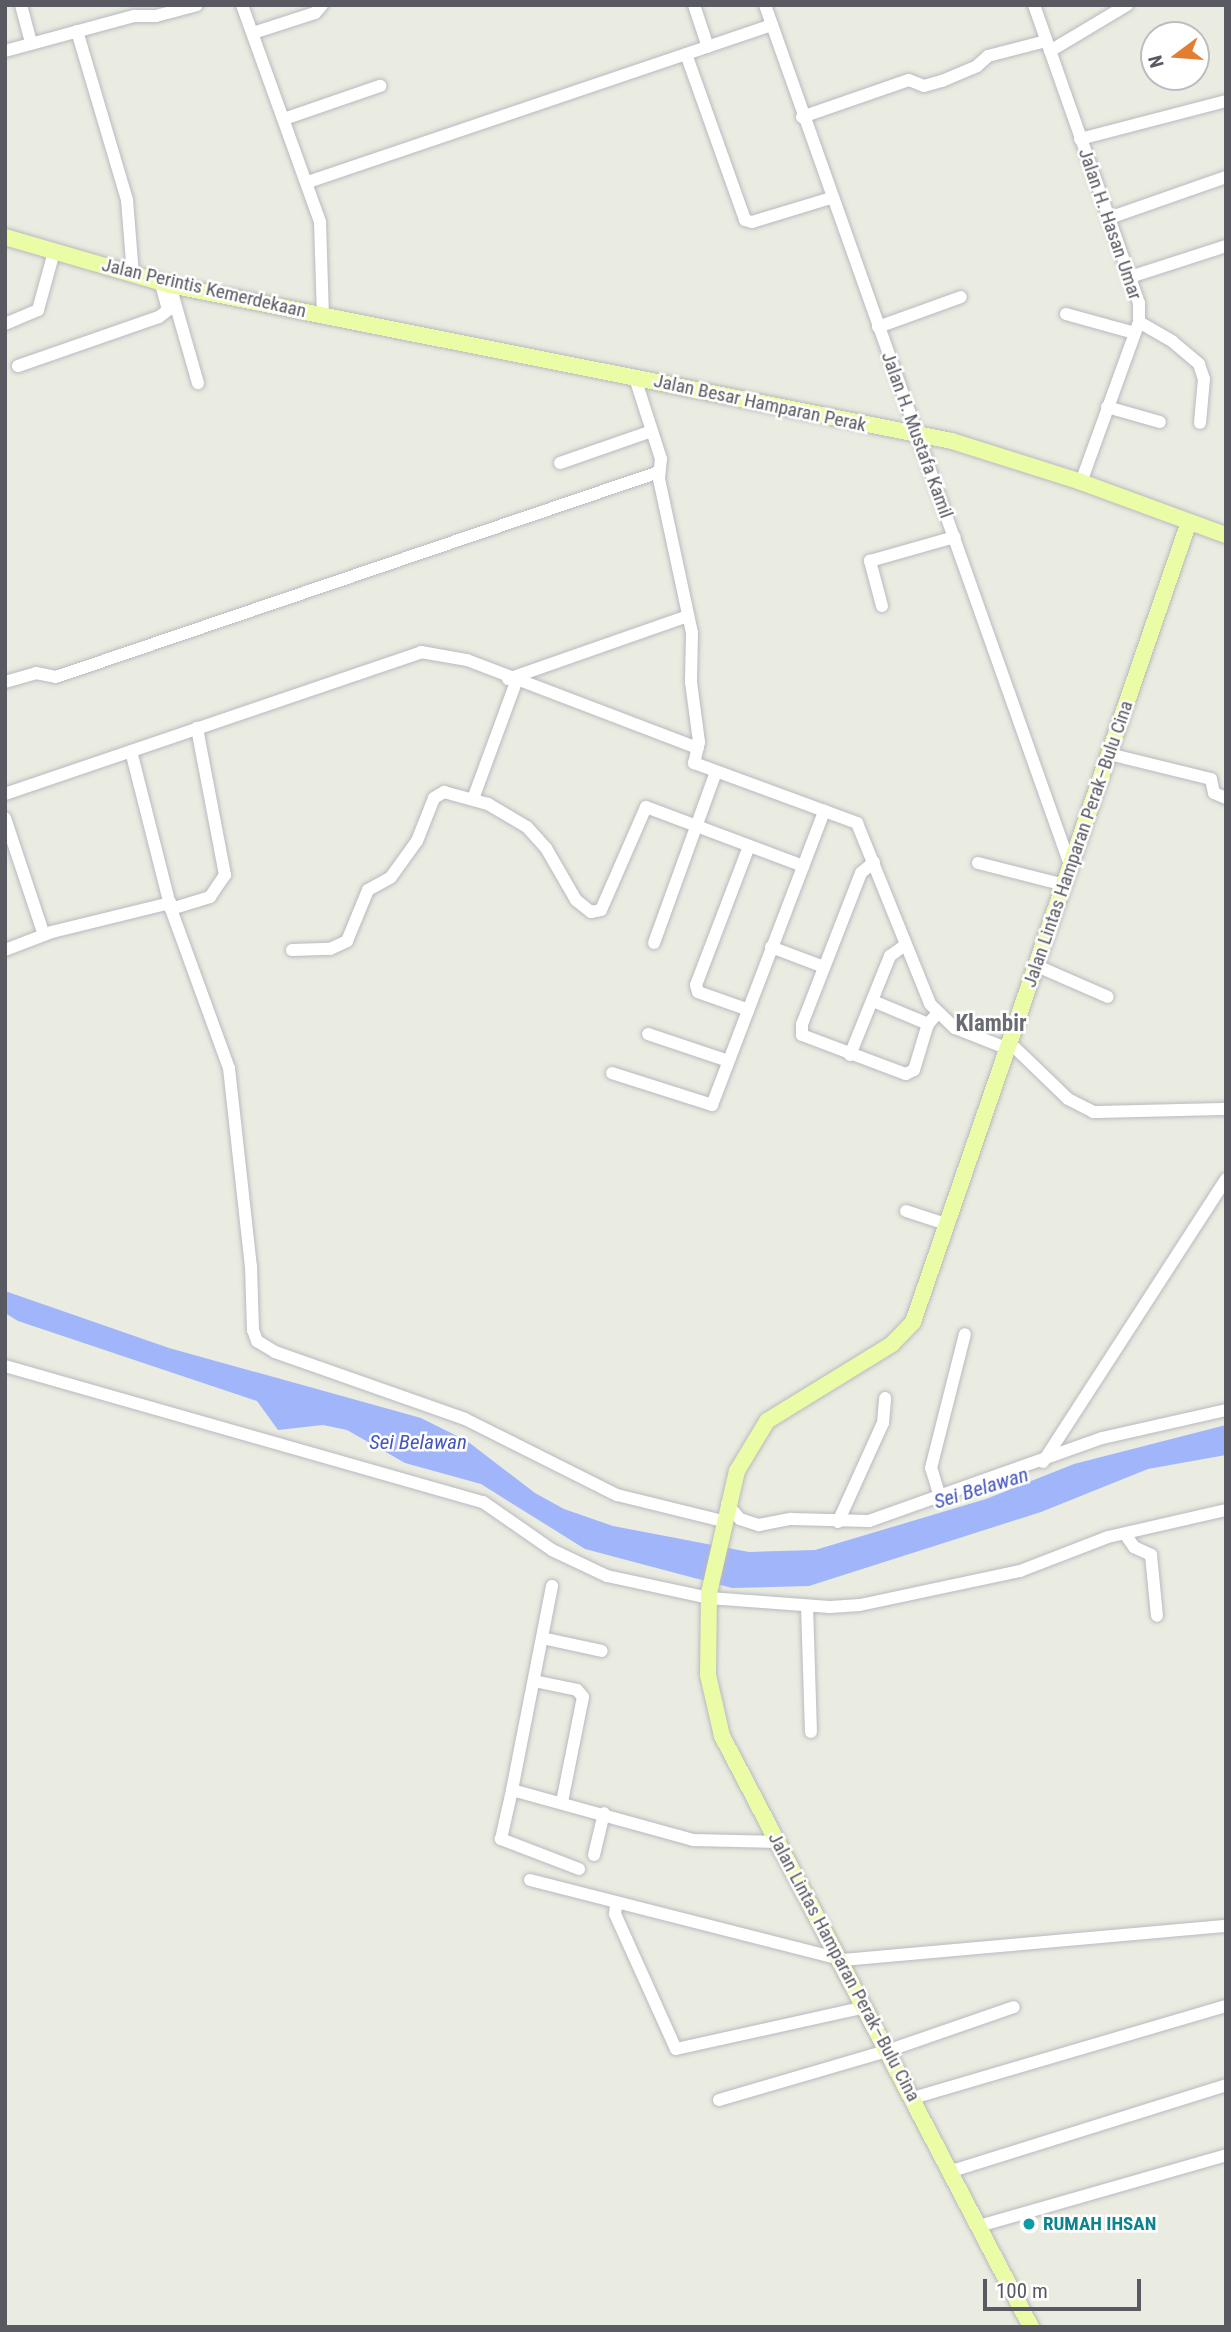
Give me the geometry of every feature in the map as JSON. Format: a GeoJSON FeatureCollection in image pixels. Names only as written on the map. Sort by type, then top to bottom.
{"type":"FeatureCollection","features":[{"type":"Feature","properties":{"kind":"main road","name":"Jalan Perintis Kemerdekaan"},"geometry":{"type":"LineString","coordinates":[[5,237],[166,284],[323,315]]}},
{"type":"Feature","properties":{"kind":"main road","name":"Jalan Besar Hamparan Perak"},"geometry":{"type":"LineString","coordinates":[[323,315],[916,434],[1081,482],[1226,535]]}},
{"type":"Feature","properties":{"kind":"main road","name":"Jalan Lintas Hamparan Perak–Bulu Cina"},"geometry":{"type":"LineString","coordinates":[[1031,2327],[718,1722],[708,1675],[709,1596],[727,1504],[743,1457],[772,1415],[908,1330],[1037,966],[1189,522]]}},
{"type":"Feature","properties":{"kind":"street"},"geometry":{"type":"LineString","coordinates":[[21,5],[32,43]]}},
{"type":"Feature","properties":{"kind":"street"},"geometry":{"type":"LineString","coordinates":[[5,51],[77,31],[197,5]]}},
{"type":"Feature","properties":{"kind":"street"},"geometry":{"type":"LineString","coordinates":[[243,5],[320,222],[323,315]]}},
{"type":"Feature","properties":{"kind":"street"},"geometry":{"type":"LineString","coordinates":[[253,33],[315,13],[322,5]]}},
{"type":"Feature","properties":{"kind":"street"},"geometry":{"type":"LineString","coordinates":[[694,5],[708,47]]}},
{"type":"Feature","properties":{"kind":"street","name":"Jalan H. Mustafa Kamil"},"geometry":{"type":"LineString","coordinates":[[765,5],[831,198],[955,537],[1070,864]]}},
{"type":"Feature","properties":{"kind":"street","name":"Jalan H. Hasan Umar"},"geometry":{"type":"LineString","coordinates":[[1034,5],[1139,303],[1135,327],[1081,482]]}},
{"type":"Feature","properties":{"kind":"street"},"geometry":{"type":"LineString","coordinates":[[803,117],[909,80],[924,86],[942,81],[977,66],[988,56],[1048,46],[1128,5]]}},
{"type":"Feature","properties":{"kind":"street"},"geometry":{"type":"LineString","coordinates":[[308,182],[772,25]]}},
{"type":"Feature","properties":{"kind":"street"},"geometry":{"type":"LineString","coordinates":[[77,31],[127,200],[133,275]]}},
{"type":"Feature","properties":{"kind":"street"},"geometry":{"type":"LineString","coordinates":[[687,54],[745,220],[752,222],[831,198]]}},
{"type":"Feature","properties":{"kind":"street"},"geometry":{"type":"LineString","coordinates":[[284,119],[380,86]]}},
{"type":"Feature","properties":{"kind":"street"},"geometry":{"type":"LineString","coordinates":[[1080,139],[1226,101]]}},
{"type":"Feature","properties":{"kind":"street"},"geometry":{"type":"LineString","coordinates":[[1109,218],[1226,177]]}},
{"type":"Feature","properties":{"kind":"street"},"geometry":{"type":"LineString","coordinates":[[1130,276],[1226,246]]}},
{"type":"Feature","properties":{"kind":"street"},"geometry":{"type":"LineString","coordinates":[[5,324],[38,310],[54,252]]}},
{"type":"Feature","properties":{"kind":"street"},"geometry":{"type":"LineString","coordinates":[[18,366],[159,317],[169,310],[166,284]]}},
{"type":"Feature","properties":{"kind":"street"},"geometry":{"type":"LineString","coordinates":[[166,284],[198,383]]}},
{"type":"Feature","properties":{"kind":"street"},"geometry":{"type":"LineString","coordinates":[[878,327],[961,297]]}},
{"type":"Feature","properties":{"kind":"street"},"geometry":{"type":"LineString","coordinates":[[1066,314],[1135,327],[1173,342],[1199,364],[1204,379],[1200,423]]}},
{"type":"Feature","properties":{"kind":"street"},"geometry":{"type":"LineString","coordinates":[[635,378],[661,459],[659,472],[688,616],[698,748],[694,762],[857,823],[874,863],[933,1019],[910,1073],[896,1073],[802,1035],[824,967],[861,873],[874,863]]}},
{"type":"Feature","properties":{"kind":"street"},"geometry":{"type":"LineString","coordinates":[[1107,407],[1160,422]]}},
{"type":"Feature","properties":{"kind":"street"},"geometry":{"type":"LineString","coordinates":[[560,463],[652,431]]}},
{"type":"Feature","properties":{"kind":"street"},"geometry":{"type":"LineString","coordinates":[[5,682],[36,673],[56,677],[659,472]]}},
{"type":"Feature","properties":{"kind":"street"},"geometry":{"type":"LineString","coordinates":[[882,606],[870,561],[955,537]]}},
{"type":"Feature","properties":{"kind":"street"},"geometry":{"type":"LineString","coordinates":[[512,680],[688,616]]}},
{"type":"Feature","properties":{"kind":"street"},"geometry":{"type":"LineString","coordinates":[[5,794],[421,652],[467,660],[512,680],[698,748]]}},
{"type":"Feature","properties":{"kind":"street"},"geometry":{"type":"LineString","coordinates":[[473,799],[512,680]]}},
{"type":"Feature","properties":{"kind":"street"},"geometry":{"type":"LineString","coordinates":[[5,950],[44,935],[210,897],[225,875],[197,728]]}},
{"type":"Feature","properties":{"kind":"street"},"geometry":{"type":"LineString","coordinates":[[131,751],[171,906],[229,1068],[251,1266],[253,1330],[257,1341],[275,1352],[465,1419],[617,1495],[722,1525]]}},
{"type":"Feature","properties":{"kind":"street"},"geometry":{"type":"LineString","coordinates":[[1110,754],[1210,779],[1214,793],[1226,798]]}},
{"type":"Feature","properties":{"kind":"street"},"geometry":{"type":"LineString","coordinates":[[653,943],[716,772]]}},
{"type":"Feature","properties":{"kind":"street"},"geometry":{"type":"LineString","coordinates":[[292,950],[330,949],[347,941],[368,890],[391,877],[409,853],[434,798],[443,792],[473,799],[527,827],[546,849],[576,900],[595,913],[601,910],[646,807],[803,866]]}},
{"type":"Feature","properties":{"kind":"street"},"geometry":{"type":"LineString","coordinates":[[612,1073],[709,1106],[824,811]]}},
{"type":"Feature","properties":{"kind":"street"},"geometry":{"type":"LineString","coordinates":[[5,818],[44,935]]}},
{"type":"Feature","properties":{"kind":"street"},"geometry":{"type":"LineString","coordinates":[[746,1009],[698,992],[696,985],[748,846]]}},
{"type":"Feature","properties":{"kind":"street"},"geometry":{"type":"LineString","coordinates":[[978,863],[1065,885]]}},
{"type":"Feature","properties":{"kind":"street"},"geometry":{"type":"LineString","coordinates":[[850,1055],[890,956],[904,946]]}},
{"type":"Feature","properties":{"kind":"street"},"geometry":{"type":"LineString","coordinates":[[771,947],[824,967]]}},
{"type":"Feature","properties":{"kind":"street"},"geometry":{"type":"LineString","coordinates":[[1037,966],[1108,997]]}},
{"type":"Feature","properties":{"kind":"street"},"geometry":{"type":"LineString","coordinates":[[873,1001],[1007,1045],[1068,1099],[1093,1112],[1226,1109]]}},
{"type":"Feature","properties":{"kind":"street"},"geometry":{"type":"LineString","coordinates":[[648,1034],[728,1061]]}},
{"type":"Feature","properties":{"kind":"street"},"geometry":{"type":"LineString","coordinates":[[1043,1462],[1226,1179]]}},
{"type":"Feature","properties":{"kind":"street"},"geometry":{"type":"LineString","coordinates":[[906,1211],[946,1224]]}},
{"type":"Feature","properties":{"kind":"street"},"geometry":{"type":"LineString","coordinates":[[940,1497],[930,1468],[965,1334]]}},
{"type":"Feature","properties":{"kind":"street"},"geometry":{"type":"LineString","coordinates":[[5,1366],[483,1502],[552,1550],[607,1576],[709,1596],[845,1607],[999,1576],[1125,1534],[1226,1510]]}},
{"type":"Feature","properties":{"kind":"street"},"geometry":{"type":"LineString","coordinates":[[838,1522],[883,1423],[885,1398]]}},
{"type":"Feature","properties":{"kind":"street"},"geometry":{"type":"LineString","coordinates":[[727,1504],[740,1519],[759,1525],[792,1519],[838,1522],[884,1517],[1043,1462],[1102,1438],[1226,1410]]}},
{"type":"Feature","properties":{"kind":"street"},"geometry":{"type":"LineString","coordinates":[[1125,1534],[1134,1547],[1151,1555],[1157,1616]]}},
{"type":"Feature","properties":{"kind":"street"},"geometry":{"type":"LineString","coordinates":[[552,1586],[501,1839],[579,1869]]}},
{"type":"Feature","properties":{"kind":"street"},"geometry":{"type":"LineString","coordinates":[[807,1606],[811,1732]]}},
{"type":"Feature","properties":{"kind":"street"},"geometry":{"type":"LineString","coordinates":[[542,1638],[602,1651]]}},
{"type":"Feature","properties":{"kind":"street"},"geometry":{"type":"LineString","coordinates":[[534,1681],[576,1690],[583,1697],[562,1802]]}},
{"type":"Feature","properties":{"kind":"street"},"geometry":{"type":"LineString","coordinates":[[512,1790],[604,1813],[693,1840],[780,1842]]}},
{"type":"Feature","properties":{"kind":"street"},"geometry":{"type":"LineString","coordinates":[[594,1855],[604,1813]]}},
{"type":"Feature","properties":{"kind":"street"},"geometry":{"type":"LineString","coordinates":[[530,1880],[616,1905],[627,1903],[843,1960],[1226,1926]]}},
{"type":"Feature","properties":{"kind":"street"},"geometry":{"type":"LineString","coordinates":[[616,1905],[615,1914],[676,2049],[866,2007]]}},
{"type":"Feature","properties":{"kind":"street"},"geometry":{"type":"LineString","coordinates":[[913,2098],[1226,2006]]}},
{"type":"Feature","properties":{"kind":"street"},"geometry":{"type":"LineString","coordinates":[[719,2100],[887,2051],[1014,2007]]}},
{"type":"Feature","properties":{"kind":"street"},"geometry":{"type":"LineString","coordinates":[[951,2171],[1226,2085]]}},
{"type":"Feature","properties":{"kind":"street"},"geometry":{"type":"LineString","coordinates":[[979,2225],[1226,2155]]}},
{"type":"Feature","properties":{"kind":"water","name":"Sei Belawan"},"geometry":{"type":"Polygon","coordinates":[[[5,1291],[169,1348],[421,1418],[467,1441],[535,1493],[564,1509],[613,1526],[749,1552],[815,1550],[986,1499],[1074,1464],[1226,1425],[1226,1455],[1148,1469],[1041,1512],[809,1586],[732,1588],[585,1549],[481,1484],[405,1463],[347,1430],[323,1425],[278,1430],[257,1401],[18,1321],[5,1313],[5,1291]]]}},
{"type":"Feature","properties":{"kind":"place","name":"RUMAH IHSAN"},"geometry":{"type":"Point","coordinates":[1029,2224]}},
{"type":"Feature","properties":{"kind":"district","name":"Klambir"},"geometry":{"type":"Point","coordinates":[991,1024]}}]}
